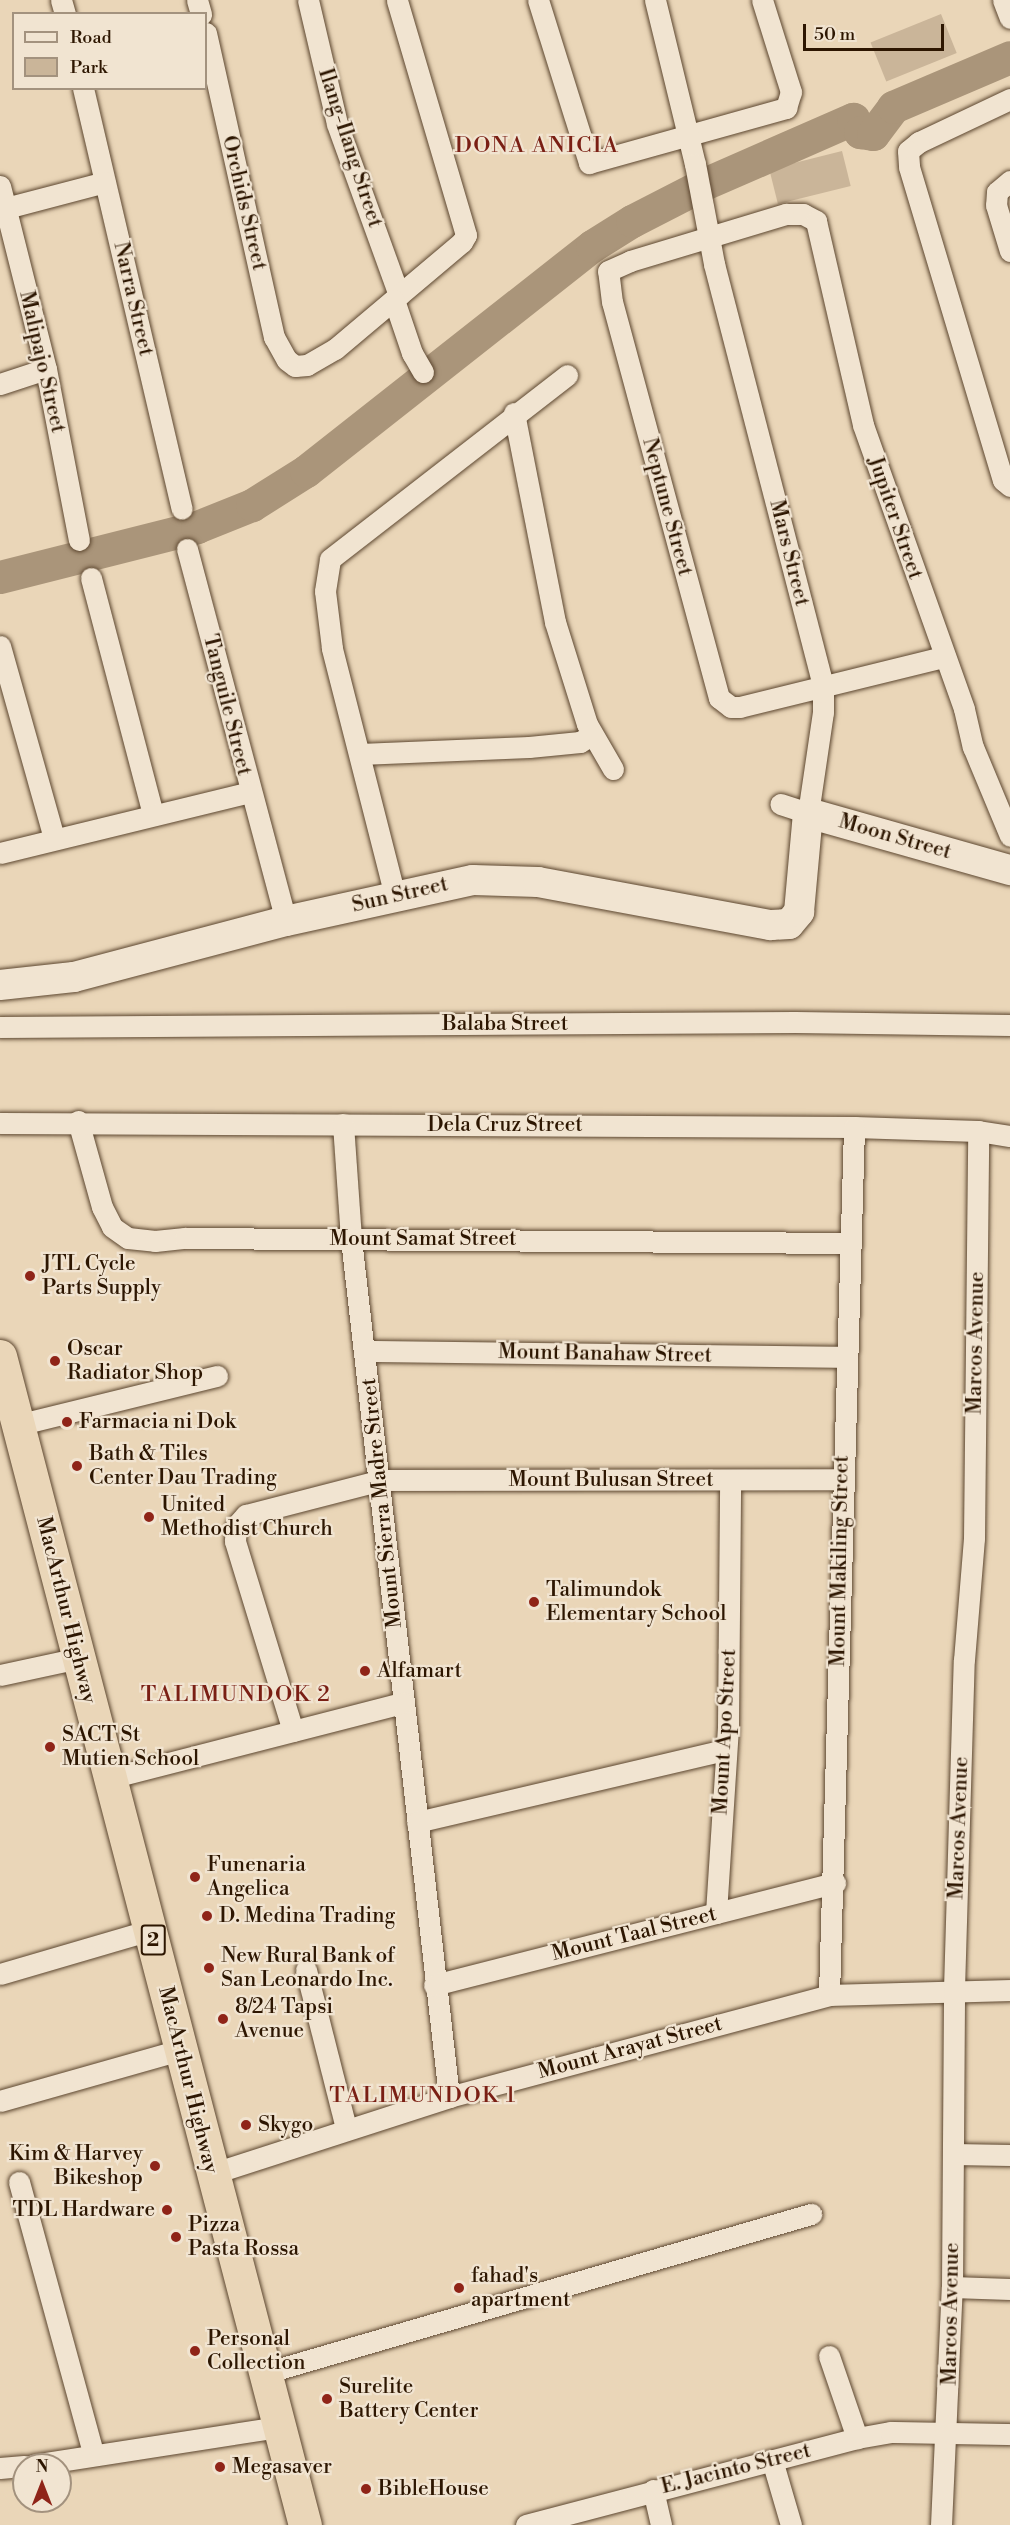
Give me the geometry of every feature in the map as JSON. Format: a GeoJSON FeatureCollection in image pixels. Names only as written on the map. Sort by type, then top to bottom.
{"type":"FeatureCollection","features":[{"type":"Feature","properties":{"kind":"highway","name":"MacArthur Highway"},"geometry":{"type":"LineString","coordinates":[[0,1356],[150,1930],[211,2174],[305,2525]]}},
{"type":"Feature","properties":{"kind":"street","name":"Ilang-Ilang Street"},"geometry":{"type":"LineString","coordinates":[[308,0],[338,124],[397,297],[412,353],[423,372]]}},
{"type":"Feature","properties":{"kind":"street"},"geometry":{"type":"LineString","coordinates":[[397,0],[466,235],[397,297]]}},
{"type":"Feature","properties":{"kind":"street"},"geometry":{"type":"LineString","coordinates":[[538,0],[589,163],[786,108],[791,92],[762,0]]}},
{"type":"Feature","properties":{"kind":"street","name":"Mars Street"},"geometry":{"type":"LineString","coordinates":[[656,0],[689,135],[709,237],[823,685],[823,712],[808,813],[799,912]]}},
{"type":"Feature","properties":{"kind":"street"},"geometry":{"type":"LineString","coordinates":[[1004,0],[1010,18]]}},
{"type":"Feature","properties":{"kind":"street","name":"Orchids Street"},"geometry":{"type":"LineString","coordinates":[[207,37],[274,337],[282,354],[295,366],[307,365],[335,349],[397,297]]}},
{"type":"Feature","properties":{"kind":"street","name":"Narra Street"},"geometry":{"type":"LineString","coordinates":[[83,90],[182,509]]}},
{"type":"Feature","properties":{"kind":"street"},"geometry":{"type":"LineString","coordinates":[[1010,99],[919,142],[908,152],[909,167],[1003,480],[1010,486]]}},
{"type":"Feature","properties":{"kind":"street"},"geometry":{"type":"LineString","coordinates":[[1010,181],[997,192],[996,206],[1010,251]]}},
{"type":"Feature","properties":{"kind":"street"},"geometry":{"type":"LineString","coordinates":[[6,208],[105,182]]}},
{"type":"Feature","properties":{"kind":"street","name":"Malipajo Street"},"geometry":{"type":"LineString","coordinates":[[0,186],[46,369],[78,540]]}},
{"type":"Feature","properties":{"kind":"street","name":"Jupiter Street"},"geometry":{"type":"LineString","coordinates":[[709,237],[786,214],[803,214],[816,221],[863,425],[973,747],[1010,836]]}},
{"type":"Feature","properties":{"kind":"street","name":"Neptune Street"},"geometry":{"type":"LineString","coordinates":[[709,237],[630,261],[608,271],[612,302],[719,698],[731,707],[823,685]]}},
{"type":"Feature","properties":{"kind":"street"},"geometry":{"type":"LineString","coordinates":[[0,384],[46,369]]}},
{"type":"Feature","properties":{"kind":"street"},"geometry":{"type":"LineString","coordinates":[[395,896],[332,648],[325,591],[330,559],[514,412],[567,375]]}},
{"type":"Feature","properties":{"kind":"street"},"geometry":{"type":"LineString","coordinates":[[514,412],[555,622],[591,735],[613,769]]}},
{"type":"Feature","properties":{"kind":"street","name":"Tanguile Street"},"geometry":{"type":"LineString","coordinates":[[187,549],[286,921]]}},
{"type":"Feature","properties":{"kind":"street"},"geometry":{"type":"LineString","coordinates":[[92,578],[153,814]]}},
{"type":"Feature","properties":{"kind":"street"},"geometry":{"type":"LineString","coordinates":[[0,646],[54,838]]}},
{"type":"Feature","properties":{"kind":"street"},"geometry":{"type":"LineString","coordinates":[[823,685],[943,657]]}},
{"type":"Feature","properties":{"kind":"street"},"geometry":{"type":"LineString","coordinates":[[360,754],[530,747],[580,742],[591,735]]}},
{"type":"Feature","properties":{"kind":"street"},"geometry":{"type":"LineString","coordinates":[[0,853],[250,792]]}},
{"type":"Feature","properties":{"kind":"street","name":"Moon Street"},"geometry":{"type":"LineString","coordinates":[[780,804],[1010,870]]}},
{"type":"Feature","properties":{"kind":"street","name":"Sun Street"},"geometry":{"type":"LineString","coordinates":[[0,985],[74,977],[286,921],[395,896],[494,878],[577,889],[771,925],[789,924],[799,912]]}},
{"type":"Feature","properties":{"kind":"street","name":"Balaba Street"},"geometry":{"type":"LineString","coordinates":[[0,1027],[795,1022],[1010,1025]]}},
{"type":"Feature","properties":{"kind":"street","name":"Dela Cruz Street"},"geometry":{"type":"LineString","coordinates":[[0,1123],[78,1121],[854,1127],[978,1131],[1010,1136]]}},
{"type":"Feature","properties":{"kind":"street","name":"Mount Samat Street"},"geometry":{"type":"LineString","coordinates":[[78,1121],[102,1208],[112,1227],[128,1238],[155,1241],[351,1239],[850,1243]]}},
{"type":"Feature","properties":{"kind":"street","name":"Mount Sierra Madre Street"},"geometry":{"type":"LineString","coordinates":[[343,1124],[351,1239],[381,1480],[434,1985],[449,2097]]}},
{"type":"Feature","properties":{"kind":"street","name":"Mount Makiling Street"},"geometry":{"type":"LineString","coordinates":[[829,1995],[835,1883],[841,1479],[854,1127]]}},
{"type":"Feature","properties":{"kind":"street","name":"Marcos Avenue"},"geometry":{"type":"LineString","coordinates":[[941,2525],[948,2433],[952,2287],[954,1989],[964,1660],[974,1538],[978,1131]]}},
{"type":"Feature","properties":{"kind":"street","name":"Mount Banahaw Street"},"geometry":{"type":"LineString","coordinates":[[366,1351],[845,1357]]}},
{"type":"Feature","properties":{"kind":"street"},"geometry":{"type":"LineString","coordinates":[[17,1425],[217,1376]]}},
{"type":"Feature","properties":{"kind":"street","name":"Mount Bulusan Street"},"geometry":{"type":"LineString","coordinates":[[292,1731],[235,1542],[236,1526],[246,1515],[381,1480],[841,1479]]}},
{"type":"Feature","properties":{"kind":"street","name":"Mount Apo Street"},"geometry":{"type":"LineString","coordinates":[[716,1913],[725,1750],[730,1480]]}},
{"type":"Feature","properties":{"kind":"street"},"geometry":{"type":"LineString","coordinates":[[0,1675],[79,1658]]}},
{"type":"Feature","properties":{"kind":"street"},"geometry":{"type":"LineString","coordinates":[[110,1778],[403,1703]]}},
{"type":"Feature","properties":{"kind":"street"},"geometry":{"type":"LineString","coordinates":[[417,1822],[725,1750]]}},
{"type":"Feature","properties":{"kind":"street","name":"Mount Taal Street"},"geometry":{"type":"LineString","coordinates":[[434,1985],[835,1883]]}},
{"type":"Feature","properties":{"kind":"street"},"geometry":{"type":"LineString","coordinates":[[0,1974],[150,1930]]}},
{"type":"Feature","properties":{"kind":"street"},"geometry":{"type":"LineString","coordinates":[[306,1970],[346,2128]]}},
{"type":"Feature","properties":{"kind":"street","name":"Mount Arayat Street"},"geometry":{"type":"LineString","coordinates":[[211,2174],[346,2128],[449,2097],[829,1995],[954,1989],[1010,1990]]}},
{"type":"Feature","properties":{"kind":"street"},"geometry":{"type":"LineString","coordinates":[[0,2101],[180,2050]]}},
{"type":"Feature","properties":{"kind":"street"},"geometry":{"type":"LineString","coordinates":[[953,2154],[1010,2155]]}},
{"type":"Feature","properties":{"kind":"street"},"geometry":{"type":"LineString","coordinates":[[19,2182],[93,2453]]}},
{"type":"Feature","properties":{"kind":"street"},"geometry":{"type":"LineString","coordinates":[[264,2373],[811,2214]]}},
{"type":"Feature","properties":{"kind":"street"},"geometry":{"type":"LineString","coordinates":[[952,2287],[1010,2289]]}},
{"type":"Feature","properties":{"kind":"street"},"geometry":{"type":"LineString","coordinates":[[829,2356],[857,2438]]}},
{"type":"Feature","properties":{"kind":"street"},"geometry":{"type":"LineString","coordinates":[[72,2457],[279,2427]]}},
{"type":"Feature","properties":{"kind":"street","name":"E. Jacinto Street"},"geometry":{"type":"LineString","coordinates":[[526,2525],[857,2438],[891,2432],[1010,2434]]}},
{"type":"Feature","properties":{"kind":"street"},"geometry":{"type":"LineString","coordinates":[[772,2460],[791,2525]]}},
{"type":"Feature","properties":{"kind":"street"},"geometry":{"type":"LineString","coordinates":[[653,2490],[661,2525]]}},
{"type":"Feature","properties":{"kind":"green space"},"geometry":{"type":"Polygon","coordinates":[[[941,14],[957,53],[886,81],[871,42],[941,14]]]}},
{"type":"Feature","properties":{"kind":"green space"},"geometry":{"type":"Polygon","coordinates":[[[842,151],[851,186],[778,204],[769,169],[842,151]]]}},
{"type":"Feature","properties":{"kind":"waterway"},"geometry":{"type":"LineString","coordinates":[[0,577],[197,527],[252,505],[306,471],[592,246],[632,221],[704,184],[853,119],[860,132],[873,134],[893,107],[1010,57]]}},
{"type":"Feature","properties":{"kind":"place","name":"JTL Cycle Parts Supply"},"geometry":{"type":"Point","coordinates":[30,1276]}},
{"type":"Feature","properties":{"kind":"place","name":"Oscar Radiator Shop"},"geometry":{"type":"Point","coordinates":[55,1361]}},
{"type":"Feature","properties":{"kind":"place","name":"Farmacia ni Dok"},"geometry":{"type":"Point","coordinates":[67,1422]}},
{"type":"Feature","properties":{"kind":"place","name":"Bath & Tiles Center Dau Trading"},"geometry":{"type":"Point","coordinates":[77,1466]}},
{"type":"Feature","properties":{"kind":"place","name":"United Methodist Church"},"geometry":{"type":"Point","coordinates":[149,1517]}},
{"type":"Feature","properties":{"kind":"place","name":"Talimundok Elementary School"},"geometry":{"type":"Point","coordinates":[534,1602]}},
{"type":"Feature","properties":{"kind":"place","name":"Alfamart"},"geometry":{"type":"Point","coordinates":[365,1671]}},
{"type":"Feature","properties":{"kind":"place","name":"SACT St Mutien School"},"geometry":{"type":"Point","coordinates":[50,1747]}},
{"type":"Feature","properties":{"kind":"place","name":"Funenaria Angelica"},"geometry":{"type":"Point","coordinates":[195,1877]}},
{"type":"Feature","properties":{"kind":"place","name":"D. Medina Trading"},"geometry":{"type":"Point","coordinates":[207,1916]}},
{"type":"Feature","properties":{"kind":"place","name":"New Rural Bank of San Leonardo Inc."},"geometry":{"type":"Point","coordinates":[209,1968]}},
{"type":"Feature","properties":{"kind":"place","name":"8/24 Tapsi Avenue"},"geometry":{"type":"Point","coordinates":[223,2019]}},
{"type":"Feature","properties":{"kind":"place","name":"Skygo"},"geometry":{"type":"Point","coordinates":[246,2125]}},
{"type":"Feature","properties":{"kind":"place","name":"Kim & Harvey Bikeshop"},"geometry":{"type":"Point","coordinates":[155,2166]}},
{"type":"Feature","properties":{"kind":"place","name":"TDL Hardware"},"geometry":{"type":"Point","coordinates":[167,2210]}},
{"type":"Feature","properties":{"kind":"place","name":"Pizza Pasta Rossa"},"geometry":{"type":"Point","coordinates":[176,2237]}},
{"type":"Feature","properties":{"kind":"place","name":"fahad's apartment"},"geometry":{"type":"Point","coordinates":[459,2288]}},
{"type":"Feature","properties":{"kind":"place","name":"Personal Collection"},"geometry":{"type":"Point","coordinates":[195,2351]}},
{"type":"Feature","properties":{"kind":"place","name":"Surelite Battery Center"},"geometry":{"type":"Point","coordinates":[327,2399]}},
{"type":"Feature","properties":{"kind":"place","name":"Megasaver"},"geometry":{"type":"Point","coordinates":[220,2467]}},
{"type":"Feature","properties":{"kind":"place","name":"BibleHouse"},"geometry":{"type":"Point","coordinates":[366,2489]}},
{"type":"Feature","properties":{"kind":"district","name":"DONA ANICIA"},"geometry":{"type":"Point","coordinates":[537,146]}},
{"type":"Feature","properties":{"kind":"district","name":"TALIMUNDOK 2"},"geometry":{"type":"Point","coordinates":[236,1695]}},
{"type":"Feature","properties":{"kind":"district","name":"TALIMUNDOK 1"},"geometry":{"type":"Point","coordinates":[423,2096]}}]}
